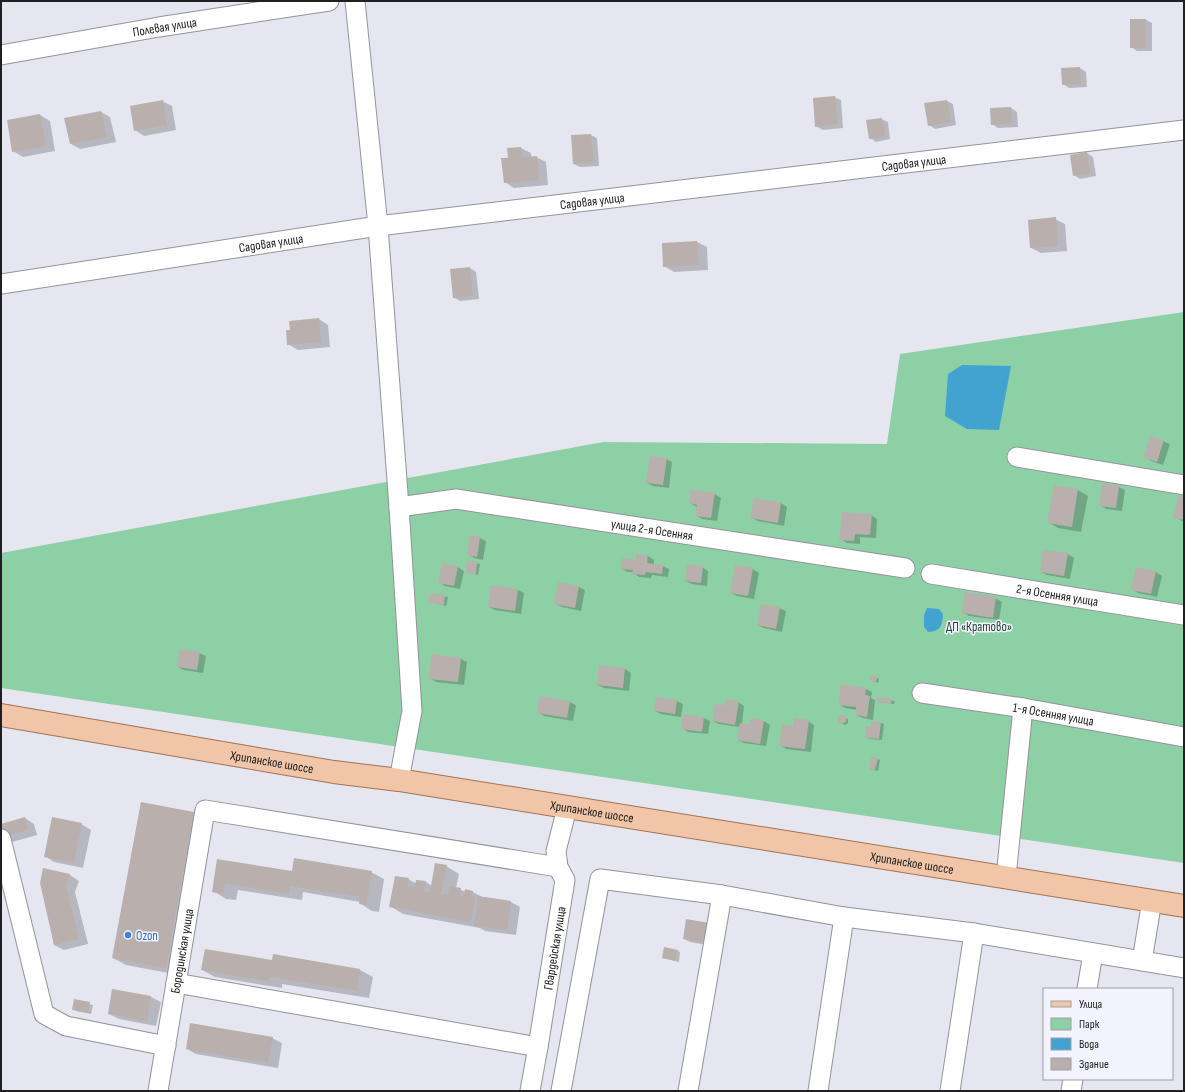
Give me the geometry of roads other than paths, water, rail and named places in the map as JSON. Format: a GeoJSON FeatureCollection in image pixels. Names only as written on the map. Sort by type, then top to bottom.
{"type":"FeatureCollection","features":[{"type":"Feature","properties":{"kind":"main road","name":"Хрипанское шоссе"},"geometry":{"type":"LineString","coordinates":[[1,715],[334,772],[399,780],[1184,906]]}},
{"type":"Feature","properties":{"kind":"street","name":"Полевая улица"},"geometry":{"type":"LineString","coordinates":[[1,55],[159,27],[329,1]]}},
{"type":"Feature","properties":{"kind":"street"},"geometry":{"type":"LineString","coordinates":[[355,1],[378,226],[399,506],[412,711],[399,780]]}},
{"type":"Feature","properties":{"kind":"street","name":"Садовая улица"},"geometry":{"type":"LineString","coordinates":[[1,284],[378,226],[1184,130]]}},
{"type":"Feature","properties":{"kind":"street"},"geometry":{"type":"LineString","coordinates":[[1017,457],[1184,485]]}},
{"type":"Feature","properties":{"kind":"street","name":"улица 2-я Осенняя"},"geometry":{"type":"LineString","coordinates":[[399,506],[456,499],[905,568]]}},
{"type":"Feature","properties":{"kind":"street","name":"2-я Осенняя улица"},"geometry":{"type":"LineString","coordinates":[[931,574],[1184,615]]}},
{"type":"Feature","properties":{"kind":"street","name":"1-я Осенняя улица"},"geometry":{"type":"LineString","coordinates":[[922,693],[1023,708],[1184,737]]}},
{"type":"Feature","properties":{"kind":"street"},"geometry":{"type":"LineString","coordinates":[[1006,877],[1023,708]]}},
{"type":"Feature","properties":{"kind":"street","name":"Гвардейская улица"},"geometry":{"type":"LineString","coordinates":[[530,1091],[565,880],[558,867],[556,851],[567,808]]}},
{"type":"Feature","properties":{"kind":"street","name":"Бородинская улица"},"geometry":{"type":"LineString","coordinates":[[158,1091],[205,810],[558,867]]}},
{"type":"Feature","properties":{"kind":"street"},"geometry":{"type":"LineString","coordinates":[[2,850],[44,1014],[66,1026],[166,1046]]}},
{"type":"Feature","properties":{"kind":"street"},"geometry":{"type":"LineString","coordinates":[[561,1091],[600,879],[722,895],[844,916],[974,933],[1184,968]]}},
{"type":"Feature","properties":{"kind":"street"},"geometry":{"type":"LineString","coordinates":[[688,1091],[722,895]]}},
{"type":"Feature","properties":{"kind":"street"},"geometry":{"type":"LineString","coordinates":[[1142,961],[1152,900]]}},
{"type":"Feature","properties":{"kind":"street"},"geometry":{"type":"LineString","coordinates":[[818,1091],[844,916]]}},
{"type":"Feature","properties":{"kind":"street"},"geometry":{"type":"LineString","coordinates":[[950,1091],[974,933]]}},
{"type":"Feature","properties":{"kind":"street"},"geometry":{"type":"LineString","coordinates":[[1087,988],[1093,953]]}},
{"type":"Feature","properties":{"kind":"street"},"geometry":{"type":"LineString","coordinates":[[176,984],[538,1047]]}},
{"type":"Feature","properties":{"kind":"street"},"geometry":{"type":"LineString","coordinates":[[1071,1091],[1073,1080]]}},
{"type":"Feature","properties":{"kind":"water"},"geometry":{"type":"Polygon","coordinates":[[[962,365],[1011,366],[999,430],[967,429],[945,416],[948,374],[962,365]]]}},
{"type":"Feature","properties":{"kind":"water"},"geometry":{"type":"Polygon","coordinates":[[[927,608],[939,609],[943,614],[940,627],[936,630],[928,632],[924,627],[924,615],[927,608]]]}},
{"type":"Feature","properties":{"kind":"place","name":"Ozon"},"geometry":{"type":"Point","coordinates":[128,935]}},
{"type":"Feature","properties":{"kind":"park label","name":"ДП «Кратово»"},"geometry":{"type":"Point","coordinates":[979,626]}}]}
